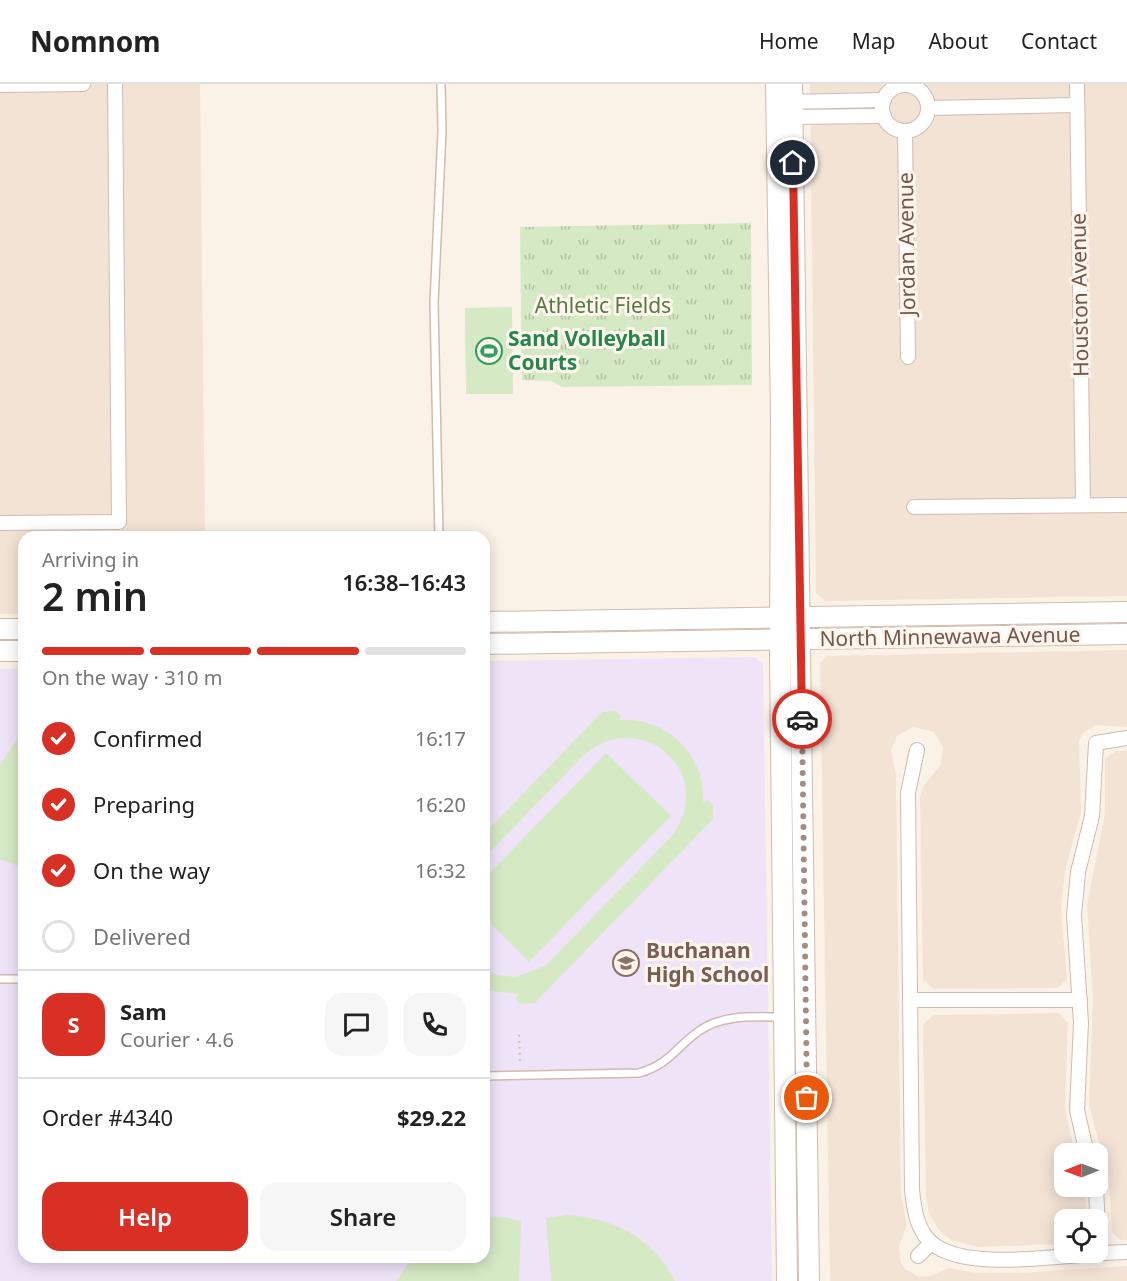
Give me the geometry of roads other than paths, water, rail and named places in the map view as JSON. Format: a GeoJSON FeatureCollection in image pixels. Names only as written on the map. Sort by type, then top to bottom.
{"type":"FeatureCollection","features":[{"type":"Feature","properties":{"kind":"main road"},"geometry":{"type":"LineString","coordinates":[[784,101],[781,640],[787,1281]]}},
{"type":"Feature","properties":{"kind":"main road"},"geometry":{"type":"LineString","coordinates":[[784,101],[802,618],[809,1281]]}},
{"type":"Feature","properties":{"kind":"main road","name":"North Minnewawa Avenue"},"geometry":{"type":"LineString","coordinates":[[490,622],[1127,612]]}},
{"type":"Feature","properties":{"kind":"main road"},"geometry":{"type":"LineString","coordinates":[[0,629],[18,629]]}},
{"type":"Feature","properties":{"kind":"main road","name":"North Minnewawa Avenue"},"geometry":{"type":"LineString","coordinates":[[490,644],[1127,634]]}},
{"type":"Feature","properties":{"kind":"main road"},"geometry":{"type":"LineString","coordinates":[[0,651],[18,651]]}},
{"type":"Feature","properties":{"kind":"main road"},"geometry":{"type":"LineString","coordinates":[[784,1017],[792,1022],[795,1030],[798,1194],[809,1238]]}},
{"type":"Feature","properties":{"kind":"street"},"geometry":{"type":"LineString","coordinates":[[0,85],[83,84]]}},
{"type":"Feature","properties":{"kind":"street"},"geometry":{"type":"LineString","coordinates":[[0,523],[119,522],[115,84]]}},
{"type":"Feature","properties":{"kind":"street","name":"Houston Avenue"},"geometry":{"type":"LineString","coordinates":[[1077,84],[1083,505]]}},
{"type":"Feature","properties":{"kind":"street"},"geometry":{"type":"LineString","coordinates":[[905,85],[921,92],[928,108],[921,124],[905,131],[892,127],[884,116],[884,100],[892,90],[905,85]]}},
{"type":"Feature","properties":{"kind":"street"},"geometry":{"type":"LineString","coordinates":[[784,101],[884,100]]}},
{"type":"Feature","properties":{"kind":"street"},"geometry":{"type":"LineString","coordinates":[[784,101],[884,116]]}},
{"type":"Feature","properties":{"kind":"street"},"geometry":{"type":"LineString","coordinates":[[928,108],[1077,105]]}},
{"type":"Feature","properties":{"kind":"street","name":"Jordan Avenue"},"geometry":{"type":"LineString","coordinates":[[905,131],[908,357]]}},
{"type":"Feature","properties":{"kind":"street"},"geometry":{"type":"LineString","coordinates":[[914,507],[1127,505]]}},
{"type":"Feature","properties":{"kind":"street"},"geometry":{"type":"LineString","coordinates":[[1084,1143],[1077,1110],[1080,1000],[1074,893],[1092,816],[1096,743],[1127,738]]}},
{"type":"Feature","properties":{"kind":"street"},"geometry":{"type":"LineString","coordinates":[[917,750],[908,793],[913,1204],[917,1219],[931,1243],[958,1256],[981,1259],[1054,1255]]}},
{"type":"Feature","properties":{"kind":"street"},"geometry":{"type":"LineString","coordinates":[[910,1000],[1080,1000]]}},
{"type":"Feature","properties":{"kind":"street"},"geometry":{"type":"LineString","coordinates":[[918,1256],[931,1243]]}},
{"type":"Feature","properties":{"kind":"street"},"geometry":{"type":"LineString","coordinates":[[1108,1252],[1127,1252]]}},
{"type":"Feature","properties":{"kind":"lane"},"geometry":{"type":"LineString","coordinates":[[439,531],[434,303],[442,131],[441,84]]}},
{"type":"Feature","properties":{"kind":"lane"},"geometry":{"type":"LineString","coordinates":[[0,979],[18,979]]}},
{"type":"Feature","properties":{"kind":"lane"},"geometry":{"type":"LineString","coordinates":[[490,1076],[639,1073],[661,1065],[700,1030],[721,1021],[735,1017],[784,1017]]}},
{"type":"Feature","properties":{"kind":"place","name":"Sand Volleyball Courts"},"geometry":{"type":"Point","coordinates":[489,351]}},
{"type":"Feature","properties":{"kind":"place","name":"Buchanan High School"},"geometry":{"type":"Point","coordinates":[626,963]}},
{"type":"Feature","properties":{"kind":"park label","name":"Athletic Fields"},"geometry":{"type":"Point","coordinates":[603,306]}}]}
